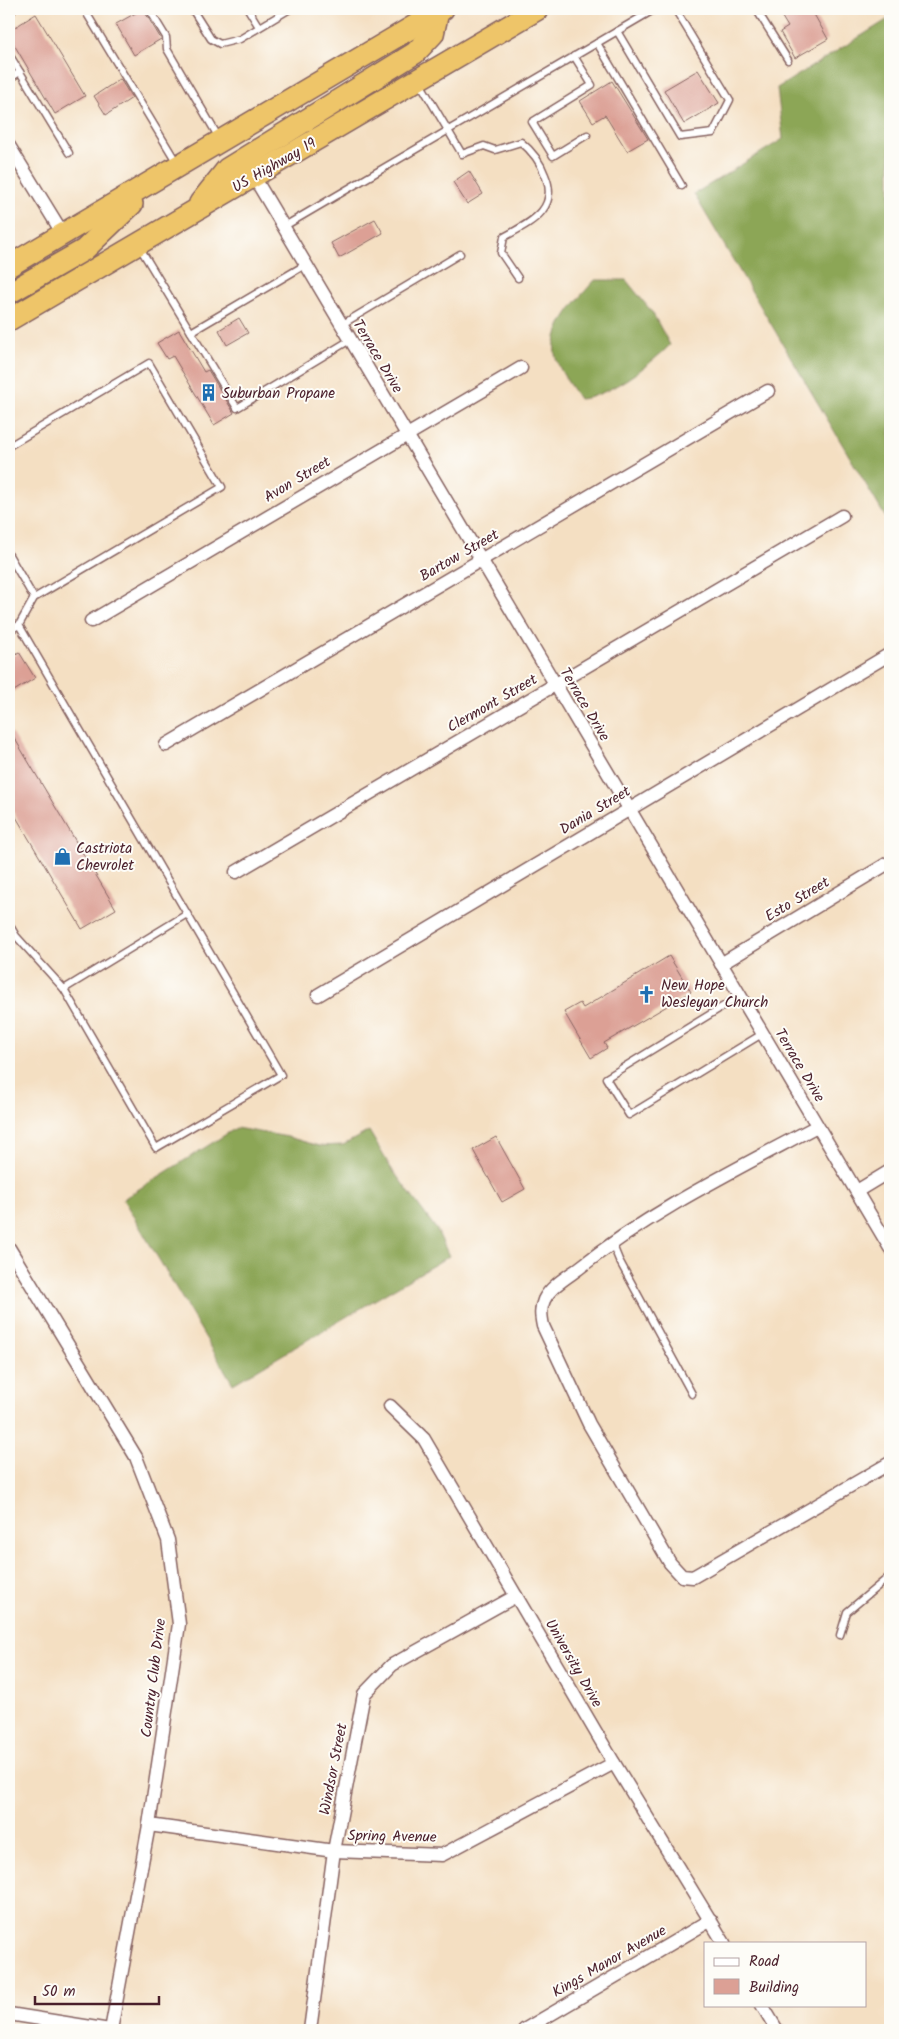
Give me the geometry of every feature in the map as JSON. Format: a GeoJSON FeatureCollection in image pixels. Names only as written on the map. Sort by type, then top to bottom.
{"type":"FeatureCollection","features":[{"type":"Feature","properties":{"kind":"highway","name":"US Highway 19"},"geometry":{"type":"LineString","coordinates":[[9,320],[538,9]]}},
{"type":"Feature","properties":{"kind":"highway"},"geometry":{"type":"LineString","coordinates":[[9,266],[221,141],[415,16],[440,10],[433,34],[415,53],[227,169],[194,212]]}},
{"type":"Feature","properties":{"kind":"highway"},"geometry":{"type":"LineString","coordinates":[[9,293],[84,250],[159,178]]}},
{"type":"Feature","properties":{"kind":"street"},"geometry":{"type":"LineString","coordinates":[[9,146],[63,234]]}},
{"type":"Feature","properties":{"kind":"street","name":"Terrace Drive"},"geometry":{"type":"LineString","coordinates":[[254,177],[890,1248]]}},
{"type":"Feature","properties":{"kind":"street","name":"Avon Street"},"geometry":{"type":"LineString","coordinates":[[91,621],[521,368]]}},
{"type":"Feature","properties":{"kind":"street","name":"Bartow Street"},"geometry":{"type":"LineString","coordinates":[[166,745],[768,391]]}},
{"type":"Feature","properties":{"kind":"street","name":"Clermont Street"},"geometry":{"type":"LineString","coordinates":[[236,872],[842,516]]}},
{"type":"Feature","properties":{"kind":"street","name":"Dania Street"},"geometry":{"type":"LineString","coordinates":[[318,995],[890,654]]}},
{"type":"Feature","properties":{"kind":"street","name":"Esto Street"},"geometry":{"type":"LineString","coordinates":[[721,964],[890,862]]}},
{"type":"Feature","properties":{"kind":"street"},"geometry":{"type":"LineString","coordinates":[[818,1126],[668,1206],[612,1242],[555,1286],[544,1298],[540,1312],[543,1326],[594,1432],[670,1563],[682,1576],[693,1577],[890,1463]]}},
{"type":"Feature","properties":{"kind":"street"},"geometry":{"type":"LineString","coordinates":[[856,1191],[890,1171]]}},
{"type":"Feature","properties":{"kind":"street","name":"Country Club Drive"},"geometry":{"type":"LineString","coordinates":[[9,1248],[136,1457],[168,1540],[179,1624],[149,1825],[110,2030]]}},
{"type":"Feature","properties":{"kind":"street","name":"University Drive"},"geometry":{"type":"LineString","coordinates":[[390,1406],[424,1439],[614,1763],[723,1942]]}},
{"type":"Feature","properties":{"kind":"street","name":"Windsor Street"},"geometry":{"type":"LineString","coordinates":[[310,2030],[334,1851],[364,1694],[392,1665],[516,1596]]}},
{"type":"Feature","properties":{"kind":"street","name":"Spring Avenue"},"geometry":{"type":"LineString","coordinates":[[149,1825],[334,1851],[442,1855],[614,1763]]}},
{"type":"Feature","properties":{"kind":"street","name":"Kings Manor Avenue"},"geometry":{"type":"LineString","coordinates":[[524,2030],[711,1920]]}},
{"type":"Feature","properties":{"kind":"street"},"geometry":{"type":"LineString","coordinates":[[763,2006],[777,2030]]}},
{"type":"Feature","properties":{"kind":"street"},"geometry":{"type":"LineString","coordinates":[[9,2014],[110,2030]]}},
{"type":"Feature","properties":{"kind":"lane"},"geometry":{"type":"LineString","coordinates":[[84,9],[179,166]]}},
{"type":"Feature","properties":{"kind":"lane"},"geometry":{"type":"LineString","coordinates":[[149,9],[166,37],[167,49],[221,141]]}},
{"type":"Feature","properties":{"kind":"lane"},"geometry":{"type":"LineString","coordinates":[[192,9],[212,39],[220,44],[230,43],[290,9]]}},
{"type":"Feature","properties":{"kind":"lane"},"geometry":{"type":"LineString","coordinates":[[283,227],[655,9]]}},
{"type":"Feature","properties":{"kind":"lane"},"geometry":{"type":"LineString","coordinates":[[617,30],[680,137],[713,133],[730,100],[675,9]]}},
{"type":"Feature","properties":{"kind":"lane"},"geometry":{"type":"LineString","coordinates":[[756,9],[788,60]]}},
{"type":"Feature","properties":{"kind":"lane"},"geometry":{"type":"LineString","coordinates":[[251,10],[260,27]]}},
{"type":"Feature","properties":{"kind":"lane"},"geometry":{"type":"LineString","coordinates":[[597,42],[682,186]]}},
{"type":"Feature","properties":{"kind":"lane"},"geometry":{"type":"LineString","coordinates":[[9,54],[69,153]]}},
{"type":"Feature","properties":{"kind":"lane"},"geometry":{"type":"LineString","coordinates":[[574,56],[592,85],[532,122],[553,156],[587,135]]}},
{"type":"Feature","properties":{"kind":"lane"},"geometry":{"type":"LineString","coordinates":[[9,79],[20,72]]}},
{"type":"Feature","properties":{"kind":"lane"},"geometry":{"type":"LineString","coordinates":[[418,80],[462,154],[484,146],[495,150],[521,142],[532,151],[542,167],[550,187],[548,204],[532,221],[504,237],[501,253],[518,278]]}},
{"type":"Feature","properties":{"kind":"lane"},"geometry":{"type":"LineString","coordinates":[[138,244],[237,408],[350,340]]}},
{"type":"Feature","properties":{"kind":"lane"},"geometry":{"type":"LineString","coordinates":[[341,325],[460,254]]}},
{"type":"Feature","properties":{"kind":"lane"},"geometry":{"type":"LineString","coordinates":[[191,332],[306,265]]}},
{"type":"Feature","properties":{"kind":"lane"},"geometry":{"type":"LineString","coordinates":[[9,446],[149,363],[222,487],[34,598],[18,625],[9,631]]}},
{"type":"Feature","properties":{"kind":"lane"},"geometry":{"type":"LineString","coordinates":[[9,555],[34,598]]}},
{"type":"Feature","properties":{"kind":"lane"},"geometry":{"type":"LineString","coordinates":[[9,924],[16,936],[64,989],[156,1148],[281,1075],[18,625]]}},
{"type":"Feature","properties":{"kind":"lane"},"geometry":{"type":"LineString","coordinates":[[64,989],[187,914]]}},
{"type":"Feature","properties":{"kind":"lane"},"geometry":{"type":"LineString","coordinates":[[740,996],[606,1078],[629,1115],[762,1034]]}},
{"type":"Feature","properties":{"kind":"lane"},"geometry":{"type":"LineString","coordinates":[[612,1242],[619,1260],[692,1394]]}},
{"type":"Feature","properties":{"kind":"lane"},"geometry":{"type":"LineString","coordinates":[[840,1634],[847,1612],[890,1576]]}},
{"type":"Feature","properties":{"kind":"green space"},"geometry":{"type":"Polygon","coordinates":[[[890,18],[890,525],[694,194],[783,139],[777,88],[890,18]]]}},
{"type":"Feature","properties":{"kind":"green space"},"geometry":{"type":"Polygon","coordinates":[[[595,280],[626,280],[652,312],[670,345],[640,371],[614,387],[602,393],[579,399],[559,366],[555,354],[555,344],[561,323],[595,280]]]}},
{"type":"Feature","properties":{"kind":"green space"},"geometry":{"type":"Polygon","coordinates":[[[236,1128],[288,1137],[319,1146],[343,1145],[369,1131],[391,1168],[437,1230],[449,1256],[233,1384],[123,1199],[236,1128]]]}},
{"type":"Feature","properties":{"kind":"building"},"geometry":{"type":"Polygon","coordinates":[[[143,9],[161,39],[134,55],[116,24],[143,9]]]}},
{"type":"Feature","properties":{"kind":"building"},"geometry":{"type":"Polygon","coordinates":[[[777,9],[811,9],[828,39],[795,58],[780,32],[788,27],[777,9]]]}},
{"type":"Feature","properties":{"kind":"building"},"geometry":{"type":"Polygon","coordinates":[[[36,14],[85,96],[55,114],[9,36],[9,31],[36,14]]]}},
{"type":"Feature","properties":{"kind":"building"},"geometry":{"type":"Polygon","coordinates":[[[698,70],[719,103],[684,124],[664,90],[698,70]]]}},
{"type":"Feature","properties":{"kind":"building"},"geometry":{"type":"Polygon","coordinates":[[[120,79],[132,98],[106,115],[94,96],[120,79]]]}},
{"type":"Feature","properties":{"kind":"building"},"geometry":{"type":"Polygon","coordinates":[[[612,81],[648,139],[627,151],[605,115],[593,122],[580,101],[612,81]]]}},
{"type":"Feature","properties":{"kind":"building"},"geometry":{"type":"Polygon","coordinates":[[[469,171],[483,194],[467,204],[453,182],[469,171]]]}},
{"type":"Feature","properties":{"kind":"building"},"geometry":{"type":"Polygon","coordinates":[[[375,219],[383,233],[339,258],[331,243],[375,219]]]}},
{"type":"Feature","properties":{"kind":"building"},"geometry":{"type":"Polygon","coordinates":[[[239,318],[248,333],[227,345],[219,330],[239,318]]]}},
{"type":"Feature","properties":{"kind":"building","name":"Suburban Propane"},"geometry":{"type":"Polygon","coordinates":[[[179,330],[204,372],[208,370],[234,413],[214,425],[173,356],[167,359],[157,343],[179,330]]]}},
{"type":"Feature","properties":{"kind":"building"},"geometry":{"type":"Polygon","coordinates":[[[19,652],[35,678],[9,694],[9,658],[19,652]]]}},
{"type":"Feature","properties":{"kind":"building","name":"Castriota Chevrolet"},"geometry":{"type":"Polygon","coordinates":[[[9,729],[116,909],[82,929],[9,805],[9,729]]]}},
{"type":"Feature","properties":{"kind":"building","name":"New Hope Wesleyan Church"},"geometry":{"type":"Polygon","coordinates":[[[669,956],[691,992],[604,1043],[607,1048],[591,1058],[564,1012],[580,1003],[583,1008],[669,956]]]}},
{"type":"Feature","properties":{"kind":"building"},"geometry":{"type":"Polygon","coordinates":[[[496,1137],[525,1189],[502,1202],[473,1150],[496,1137]]]}},
{"type":"Feature","properties":{"kind":"place","name":"Suburban Propane"},"geometry":{"type":"Point","coordinates":[208,393]}},
{"type":"Feature","properties":{"kind":"place","name":"Castriota Chevrolet"},"geometry":{"type":"Point","coordinates":[62,857]}},
{"type":"Feature","properties":{"kind":"place","name":"New Hope Wesleyan Church"},"geometry":{"type":"Point","coordinates":[647,994]}}]}
